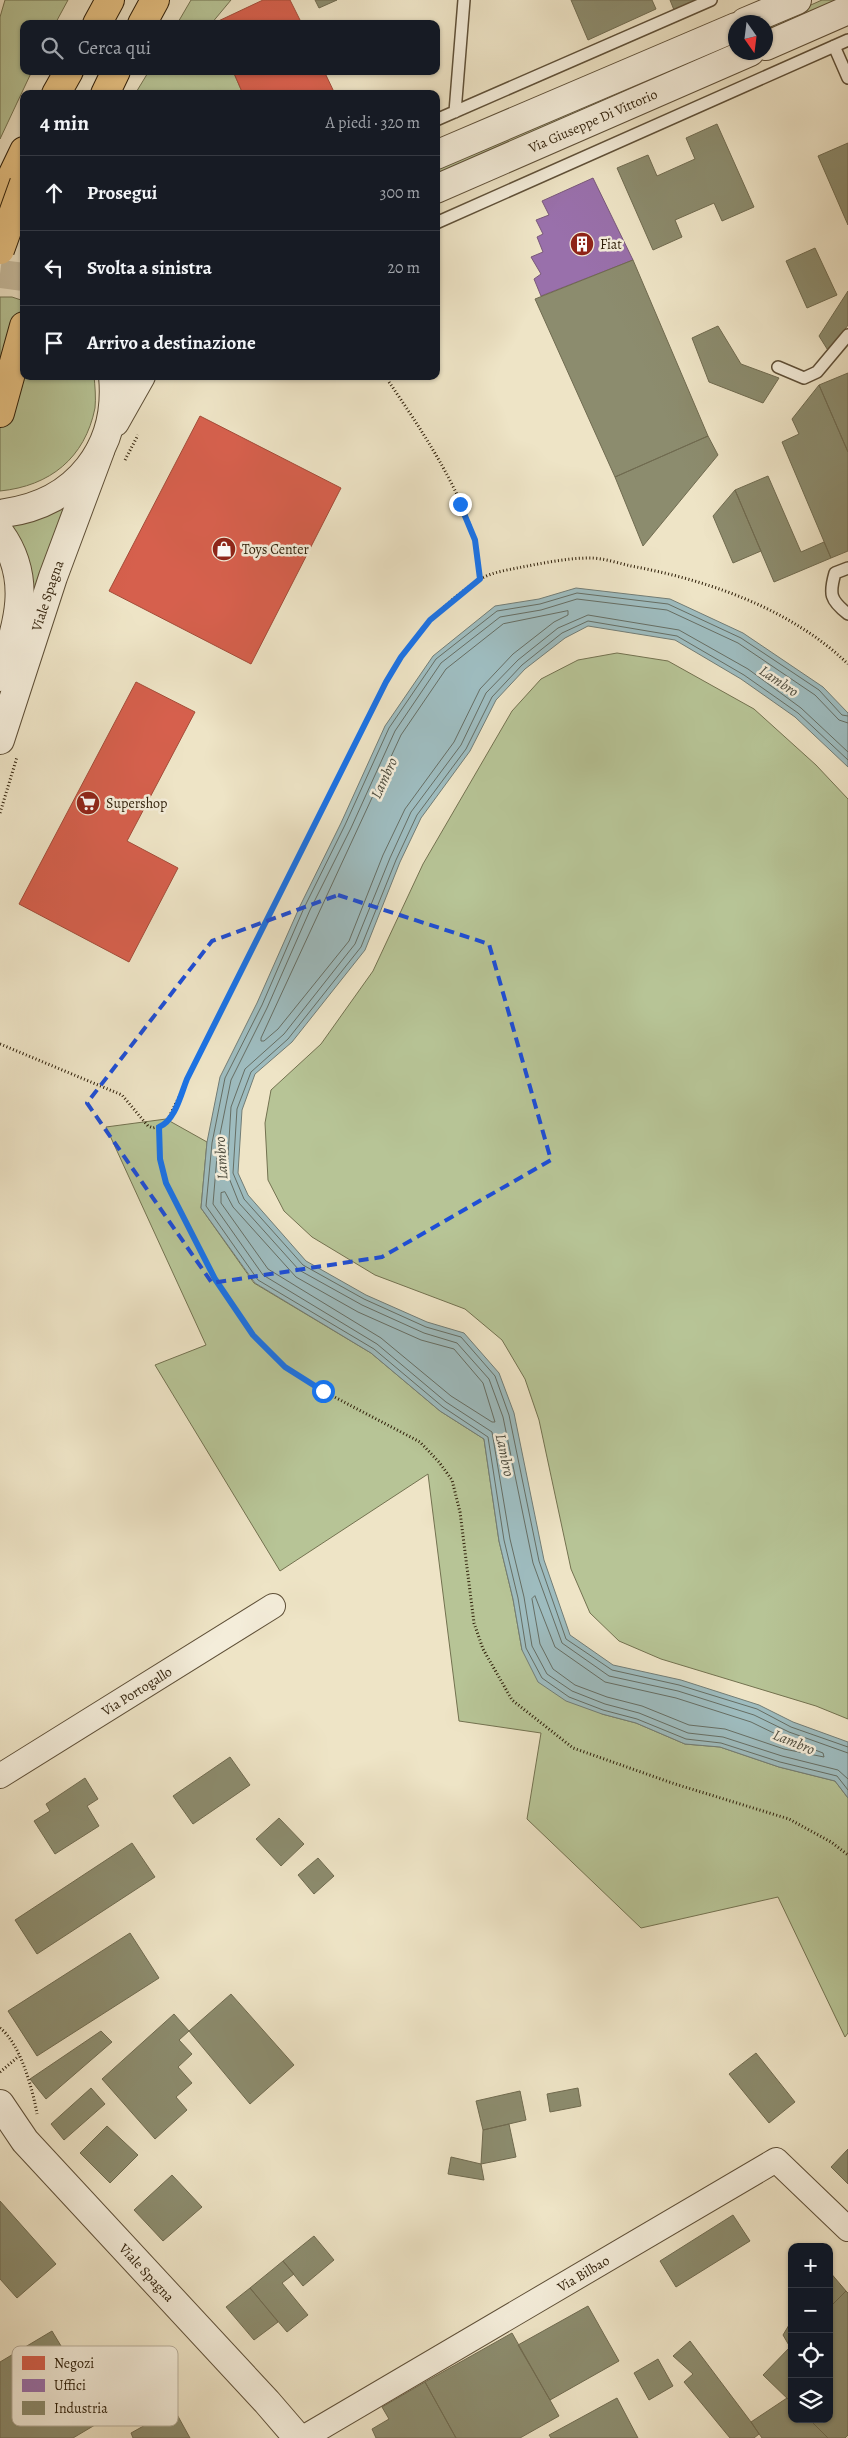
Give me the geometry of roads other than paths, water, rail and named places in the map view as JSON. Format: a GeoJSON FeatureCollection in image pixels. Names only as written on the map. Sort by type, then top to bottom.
{"type":"FeatureCollection","features":[{"type":"Feature","properties":{"kind":"highway"},"geometry":{"type":"LineString","coordinates":[[144,20],[155,0]]}},
{"type":"Feature","properties":{"kind":"highway"},"geometry":{"type":"LineString","coordinates":[[59,90],[68,75]]}},
{"type":"Feature","properties":{"kind":"highway"},"geometry":{"type":"LineString","coordinates":[[64,90],[69,75]]}},
{"type":"Feature","properties":{"kind":"highway"},"geometry":{"type":"LineString","coordinates":[[107,90],[114,75]]}},
{"type":"Feature","properties":{"kind":"highway"},"geometry":{"type":"LineString","coordinates":[[0,201],[20,159]]}},
{"type":"Feature","properties":{"kind":"highway"},"geometry":{"type":"LineString","coordinates":[[0,250],[20,194]]}},
{"type":"Feature","properties":{"kind":"highway"},"geometry":{"type":"LineString","coordinates":[[0,414],[20,341]]}},
{"type":"Feature","properties":{"kind":"street"},"geometry":{"type":"LineString","coordinates":[[762,15],[798,0]]}},
{"type":"Feature","properties":{"kind":"street"},"geometry":{"type":"LineString","coordinates":[[773,43],[848,10]]}},
{"type":"Feature","properties":{"kind":"street"},"geometry":{"type":"LineString","coordinates":[[440,153],[728,30]]}},
{"type":"Feature","properties":{"kind":"street","name":"Via Giuseppe Di Vittorio"},"geometry":{"type":"LineString","coordinates":[[440,187],[732,60]]}},
{"type":"Feature","properties":{"kind":"street"},"geometry":{"type":"LineString","coordinates":[[104,443],[113,414],[114,380]]}},
{"type":"Feature","properties":{"kind":"street"},"geometry":{"type":"LineString","coordinates":[[3,523],[27,509],[62,493],[77,481],[104,443],[139,380]]}},
{"type":"Feature","properties":{"kind":"street","name":"Viale Spagna"},"geometry":{"type":"LineString","coordinates":[[0,740],[53,577],[104,443]]}},
{"type":"Feature","properties":{"kind":"street","name":"Viale Spagna"},"geometry":{"type":"LineString","coordinates":[[3,523],[14,556],[21,590],[3,669]]}},
{"type":"Feature","properties":{"kind":"street"},"geometry":{"type":"LineString","coordinates":[[0,627],[3,669]]}},
{"type":"Feature","properties":{"kind":"street","name":"Via Portogallo"},"geometry":{"type":"LineString","coordinates":[[0,1776],[272,1606]]}},
{"type":"Feature","properties":{"kind":"street","name":"Viale Spagna"},"geometry":{"type":"LineString","coordinates":[[0,2104],[25,2141],[268,2402],[298,2438]]}},
{"type":"Feature","properties":{"kind":"street","name":"Via Bilbao"},"geometry":{"type":"LineString","coordinates":[[303,2438],[776,2160],[848,2229]]}},
{"type":"Feature","properties":{"kind":"lane"},"geometry":{"type":"LineString","coordinates":[[455,112],[464,0]]}},
{"type":"Feature","properties":{"kind":"lane"},"geometry":{"type":"LineString","coordinates":[[440,118],[711,0]]}},
{"type":"Feature","properties":{"kind":"lane"},"geometry":{"type":"LineString","coordinates":[[440,221],[848,40]]}},
{"type":"Feature","properties":{"kind":"lane"},"geometry":{"type":"LineString","coordinates":[[834,46],[848,78]]}},
{"type":"Feature","properties":{"kind":"lane"},"geometry":{"type":"LineString","coordinates":[[778,367],[804,378],[817,372],[848,335]]}},
{"type":"Feature","properties":{"kind":"lane"},"geometry":{"type":"LineString","coordinates":[[848,568],[835,574],[830,590],[836,604],[848,614]]}},
{"type":"Feature","properties":{"kind":"water","name":"Lambro"},"geometry":{"type":"Polygon","coordinates":[[[576,588],[670,599],[743,633],[823,687],[848,713],[848,767],[795,717],[741,679],[675,640],[588,626],[565,638],[525,669],[496,700],[470,751],[421,818],[400,862],[365,950],[292,1042],[255,1074],[242,1110],[238,1173],[248,1195],[306,1261],[366,1295],[427,1322],[464,1333],[499,1373],[514,1413],[544,1560],[570,1635],[613,1665],[681,1680],[759,1705],[793,1722],[848,1742],[848,1798],[835,1781],[779,1767],[720,1747],[685,1744],[636,1723],[602,1714],[566,1701],[538,1682],[522,1650],[513,1599],[499,1541],[484,1439],[440,1411],[371,1353],[255,1283],[201,1208],[207,1142],[220,1077],[257,1003],[300,906],[341,823],[385,726],[433,656],[495,606],[539,599],[576,588]]]}},
{"type":"Feature","properties":{"kind":"tunnel"},"geometry":{"type":"LineString","coordinates":[[0,274],[20,276]]}},
{"type":"Feature","properties":{"kind":"place","name":"Fiat"},"geometry":{"type":"Point","coordinates":[582,244]}},
{"type":"Feature","properties":{"kind":"place","name":"Toys Center"},"geometry":{"type":"Point","coordinates":[224,549]}},
{"type":"Feature","properties":{"kind":"place","name":"Supershop"},"geometry":{"type":"Point","coordinates":[88,803]}}]}
